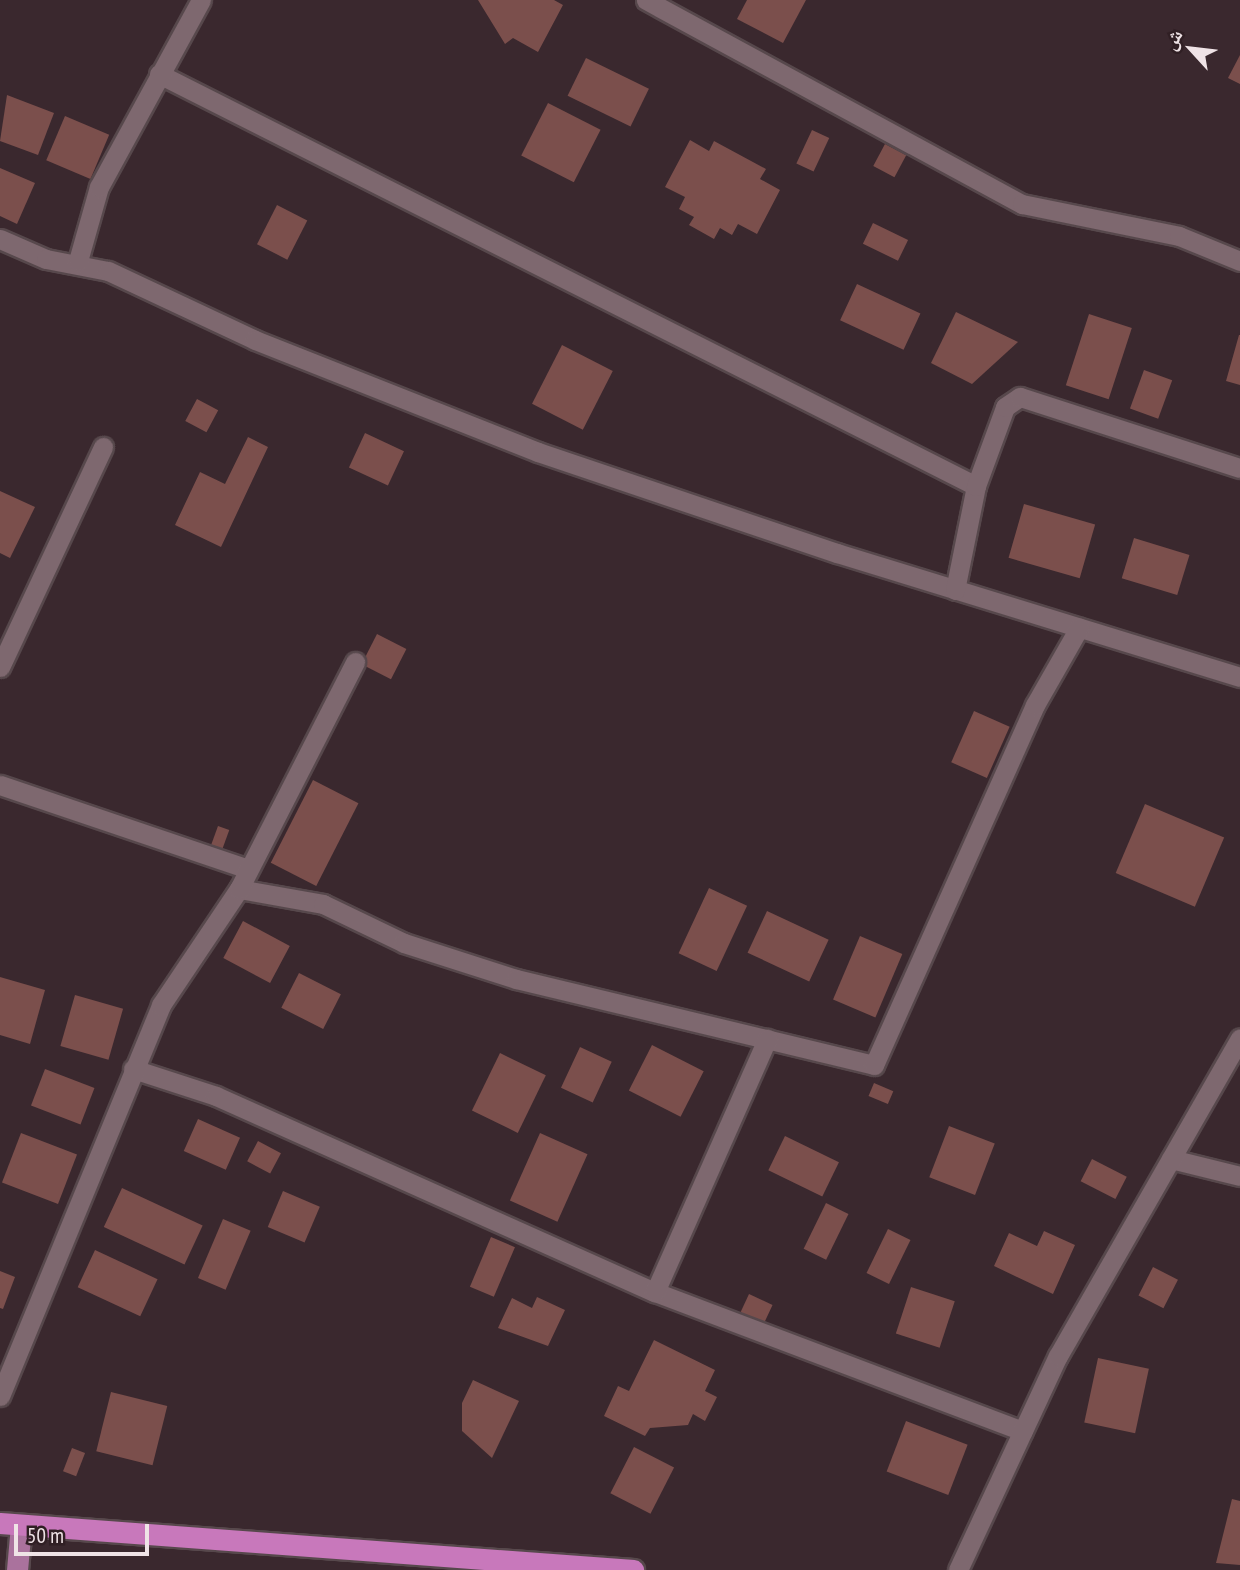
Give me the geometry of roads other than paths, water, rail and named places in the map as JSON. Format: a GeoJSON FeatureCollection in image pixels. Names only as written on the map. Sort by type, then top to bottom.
{"type":"FeatureCollection","features":[{"type":"Feature","properties":{"kind":"highway"},"geometry":{"type":"LineString","coordinates":[[10,1524],[633,1570]]}},
{"type":"Feature","properties":{"kind":"main road"},"geometry":{"type":"LineString","coordinates":[[10,1524],[16,1570]]}},
{"type":"Feature","properties":{"kind":"street"},"geometry":{"type":"LineString","coordinates":[[646,0],[1022,204],[1179,236],[1240,261]]}},
{"type":"Feature","properties":{"kind":"street"},"geometry":{"type":"LineString","coordinates":[[78,261],[99,187],[195,2]]}},
{"type":"Feature","properties":{"kind":"street"},"geometry":{"type":"LineString","coordinates":[[159,74],[976,486]]}},
{"type":"Feature","properties":{"kind":"street"},"geometry":{"type":"LineString","coordinates":[[0,239],[46,259],[78,261],[255,340],[538,452],[955,590],[1240,677]]}},
{"type":"Feature","properties":{"kind":"street"},"geometry":{"type":"LineString","coordinates":[[955,590],[976,486],[1005,407],[1020,397],[1240,468]]}},
{"type":"Feature","properties":{"kind":"street"},"geometry":{"type":"LineString","coordinates":[[0,667],[103,447]]}},
{"type":"Feature","properties":{"kind":"street"},"geometry":{"type":"LineString","coordinates":[[239,889],[323,904],[404,943],[516,979],[874,1065],[1035,705],[1079,628]]}},
{"type":"Feature","properties":{"kind":"street"},"geometry":{"type":"LineString","coordinates":[[0,1396],[133,1069],[162,1005],[239,889],[355,662]]}},
{"type":"Feature","properties":{"kind":"street"},"geometry":{"type":"LineString","coordinates":[[0,785],[248,869]]}},
{"type":"Feature","properties":{"kind":"street"},"geometry":{"type":"LineString","coordinates":[[958,1570],[1058,1356],[1240,1038]]}},
{"type":"Feature","properties":{"kind":"street"},"geometry":{"type":"LineString","coordinates":[[655,1292],[767,1039]]}},
{"type":"Feature","properties":{"kind":"street"},"geometry":{"type":"LineString","coordinates":[[133,1069],[216,1096],[655,1292],[1023,1431]]}},
{"type":"Feature","properties":{"kind":"street"},"geometry":{"type":"LineString","coordinates":[[1171,1159],[1240,1176]]}}]}
